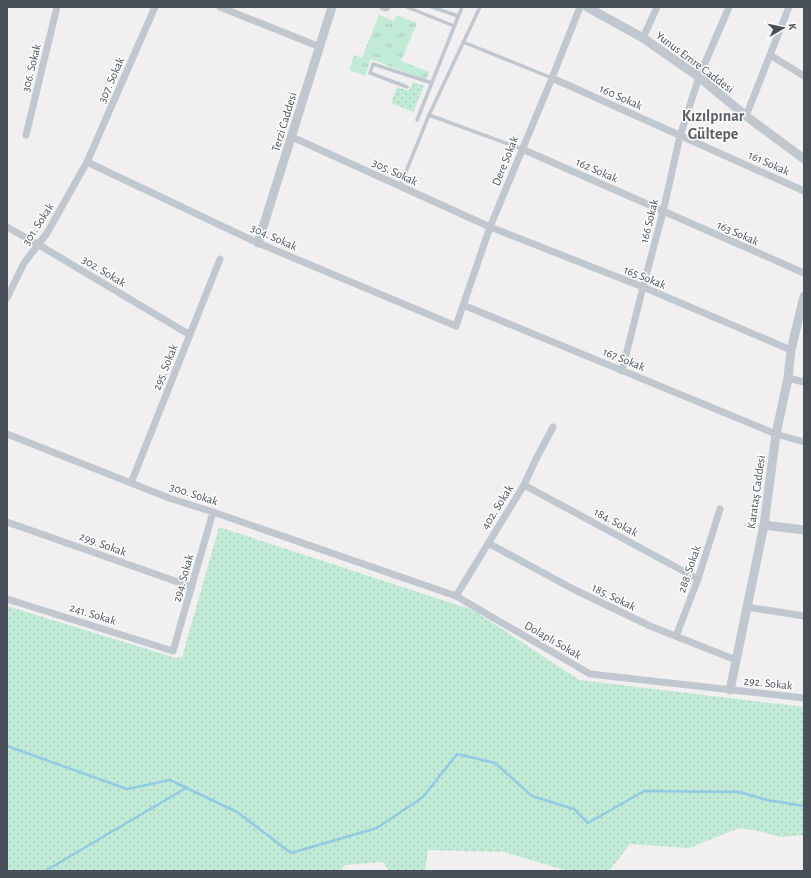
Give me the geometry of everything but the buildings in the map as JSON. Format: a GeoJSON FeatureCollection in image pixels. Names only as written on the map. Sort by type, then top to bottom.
{"type":"FeatureCollection","features":[{"type":"Feature","properties":{"kind":"street","name":"306. Sokak"},"geometry":{"type":"LineString","coordinates":[[26,135],[57,7]]}},
{"type":"Feature","properties":{"kind":"street","name":"307. Sokak"},"geometry":{"type":"LineString","coordinates":[[87,162],[155,7]]}},
{"type":"Feature","properties":{"kind":"street"},"geometry":{"type":"LineString","coordinates":[[220,7],[320,46]]}},
{"type":"Feature","properties":{"kind":"street","name":"Terzi Caddesi"},"geometry":{"type":"LineString","coordinates":[[258,243],[332,7]]}},
{"type":"Feature","properties":{"kind":"street"},"geometry":{"type":"LineString","coordinates":[[383,7],[387,7]]}},
{"type":"Feature","properties":{"kind":"street","name":"Dere Sokak"},"geometry":{"type":"LineString","coordinates":[[456,326],[490,227],[580,7]]}},
{"type":"Feature","properties":{"kind":"street","name":"Yunus Emre Caddesi"},"geometry":{"type":"LineString","coordinates":[[587,7],[643,38],[699,77],[746,116],[804,159]]}},
{"type":"Feature","properties":{"kind":"street"},"geometry":{"type":"LineString","coordinates":[[643,38],[657,7]]}},
{"type":"Feature","properties":{"kind":"street","name":"166 Sokak"},"geometry":{"type":"LineString","coordinates":[[622,371],[663,212],[680,136],[699,77],[729,7]]}},
{"type":"Feature","properties":{"kind":"street"},"geometry":{"type":"LineString","coordinates":[[746,116],[789,7]]}},
{"type":"Feature","properties":{"kind":"street"},"geometry":{"type":"LineString","coordinates":[[770,55],[804,76]]}},
{"type":"Feature","properties":{"kind":"street","name":"160 Sokak"},"geometry":{"type":"LineString","coordinates":[[552,78],[680,136]]}},
{"type":"Feature","properties":{"kind":"street","name":"161 Sokak"},"geometry":{"type":"LineString","coordinates":[[680,136],[804,191]]}},
{"type":"Feature","properties":{"kind":"street","name":"305. Sokak"},"geometry":{"type":"LineString","coordinates":[[292,137],[490,227]]}},
{"type":"Feature","properties":{"kind":"street","name":"162 Sokak"},"geometry":{"type":"LineString","coordinates":[[522,149],[663,212]]}},
{"type":"Feature","properties":{"kind":"street","name":"304. Sokak"},"geometry":{"type":"LineString","coordinates":[[87,162],[258,243],[456,326]]}},
{"type":"Feature","properties":{"kind":"street","name":"301. Sokak"},"geometry":{"type":"LineString","coordinates":[[7,298],[24,263],[48,233],[87,162]]}},
{"type":"Feature","properties":{"kind":"street","name":"163 Sokak"},"geometry":{"type":"LineString","coordinates":[[663,212],[804,273]]}},
{"type":"Feature","properties":{"kind":"street","name":"302. Sokak"},"geometry":{"type":"LineString","coordinates":[[7,227],[190,335]]}},
{"type":"Feature","properties":{"kind":"street","name":"165 Sokak"},"geometry":{"type":"LineString","coordinates":[[490,227],[643,287],[791,350]]}},
{"type":"Feature","properties":{"kind":"street","name":"295. Sokak"},"geometry":{"type":"LineString","coordinates":[[131,483],[220,259]]}},
{"type":"Feature","properties":{"kind":"street","name":"Karataş Caddesi"},"geometry":{"type":"LineString","coordinates":[[730,690],[764,525],[776,434],[788,378],[791,350],[804,296]]}},
{"type":"Feature","properties":{"kind":"street","name":"167 Sokak"},"geometry":{"type":"LineString","coordinates":[[463,305],[776,434],[804,442]]}},
{"type":"Feature","properties":{"kind":"street"},"geometry":{"type":"LineString","coordinates":[[788,378],[804,382]]}},
{"type":"Feature","properties":{"kind":"street","name":"402. Sokak"},"geometry":{"type":"LineString","coordinates":[[456,596],[524,485],[553,427]]}},
{"type":"Feature","properties":{"kind":"street","name":"300. Sokak"},"geometry":{"type":"LineString","coordinates":[[7,434],[169,498],[376,568]]}},
{"type":"Feature","properties":{"kind":"street","name":"184. Sokak"},"geometry":{"type":"LineString","coordinates":[[524,485],[698,579]]}},
{"type":"Feature","properties":{"kind":"street","name":"288. Sokak"},"geometry":{"type":"LineString","coordinates":[[676,636],[698,579],[720,509]]}},
{"type":"Feature","properties":{"kind":"street","name":"294. Sokak"},"geometry":{"type":"LineString","coordinates":[[173,651],[214,512]]}},
{"type":"Feature","properties":{"kind":"street","name":"299. Sokak"},"geometry":{"type":"LineString","coordinates":[[7,522],[192,587]]}},
{"type":"Feature","properties":{"kind":"street"},"geometry":{"type":"LineString","coordinates":[[764,525],[804,530]]}},
{"type":"Feature","properties":{"kind":"street","name":"185. Sokak"},"geometry":{"type":"LineString","coordinates":[[488,543],[608,606],[650,626],[736,660]]}},
{"type":"Feature","properties":{"kind":"street","name":"Dolaplı Sokak"},"geometry":{"type":"LineString","coordinates":[[376,568],[456,596],[590,674],[730,690]]}},
{"type":"Feature","properties":{"kind":"street","name":"241. Sokak"},"geometry":{"type":"LineString","coordinates":[[7,599],[173,651]]}},
{"type":"Feature","properties":{"kind":"street"},"geometry":{"type":"LineString","coordinates":[[747,607],[804,616]]}},
{"type":"Feature","properties":{"kind":"street","name":"292. Sokak"},"geometry":{"type":"LineString","coordinates":[[730,690],[804,698]]}},
{"type":"Feature","properties":{"kind":"lane"},"geometry":{"type":"LineString","coordinates":[[407,7],[454,26]]}},
{"type":"Feature","properties":{"kind":"lane"},"geometry":{"type":"LineString","coordinates":[[432,7],[458,16]]}},
{"type":"Feature","properties":{"kind":"lane"},"geometry":{"type":"LineString","coordinates":[[417,120],[462,7]]}},
{"type":"Feature","properties":{"kind":"lane"},"geometry":{"type":"LineString","coordinates":[[400,186],[428,115],[480,7]]}},
{"type":"Feature","properties":{"kind":"lane"},"geometry":{"type":"LineString","coordinates":[[463,42],[552,78]]}},
{"type":"Feature","properties":{"kind":"lane"},"geometry":{"type":"LineString","coordinates":[[407,87],[370,73],[373,64],[432,83]]}},
{"type":"Feature","properties":{"kind":"lane"},"geometry":{"type":"LineString","coordinates":[[428,115],[522,149]]}},
{"type":"Feature","properties":{"kind":"green space"},"geometry":{"type":"Polygon","coordinates":[[[379,15],[394,21],[396,15],[417,23],[401,61],[429,72],[426,80],[371,59],[365,76],[349,70],[354,55],[362,58],[379,15]]]}},
{"type":"Feature","properties":{"kind":"green space"},"geometry":{"type":"Polygon","coordinates":[[[413,82],[424,86],[413,112],[391,103],[397,87],[409,91],[413,82]]]}},
{"type":"Feature","properties":{"kind":"green space"},"geometry":{"type":"Polygon","coordinates":[[[219,527],[473,610],[579,680],[804,707],[804,835],[780,837],[759,831],[739,828],[689,848],[630,844],[609,871],[568,871],[504,852],[428,850],[425,871],[389,871],[383,862],[345,865],[341,871],[7,871],[7,606],[176,658],[182,657],[219,527]]]}},
{"type":"Feature","properties":{"kind":"waterway"},"geometry":{"type":"LineString","coordinates":[[7,746],[127,789],[170,780],[237,812],[291,853],[377,828],[423,797],[457,754],[495,763],[532,796],[574,809],[588,823],[644,791],[739,792],[767,800],[804,806]]}},
{"type":"Feature","properties":{"kind":"waterway"},"geometry":{"type":"LineString","coordinates":[[45,871],[186,788]]}},
{"type":"Feature","properties":{"kind":"district","name":"Kızılpınar Gültepe"},"geometry":{"type":"Point","coordinates":[713,124]}}]}
